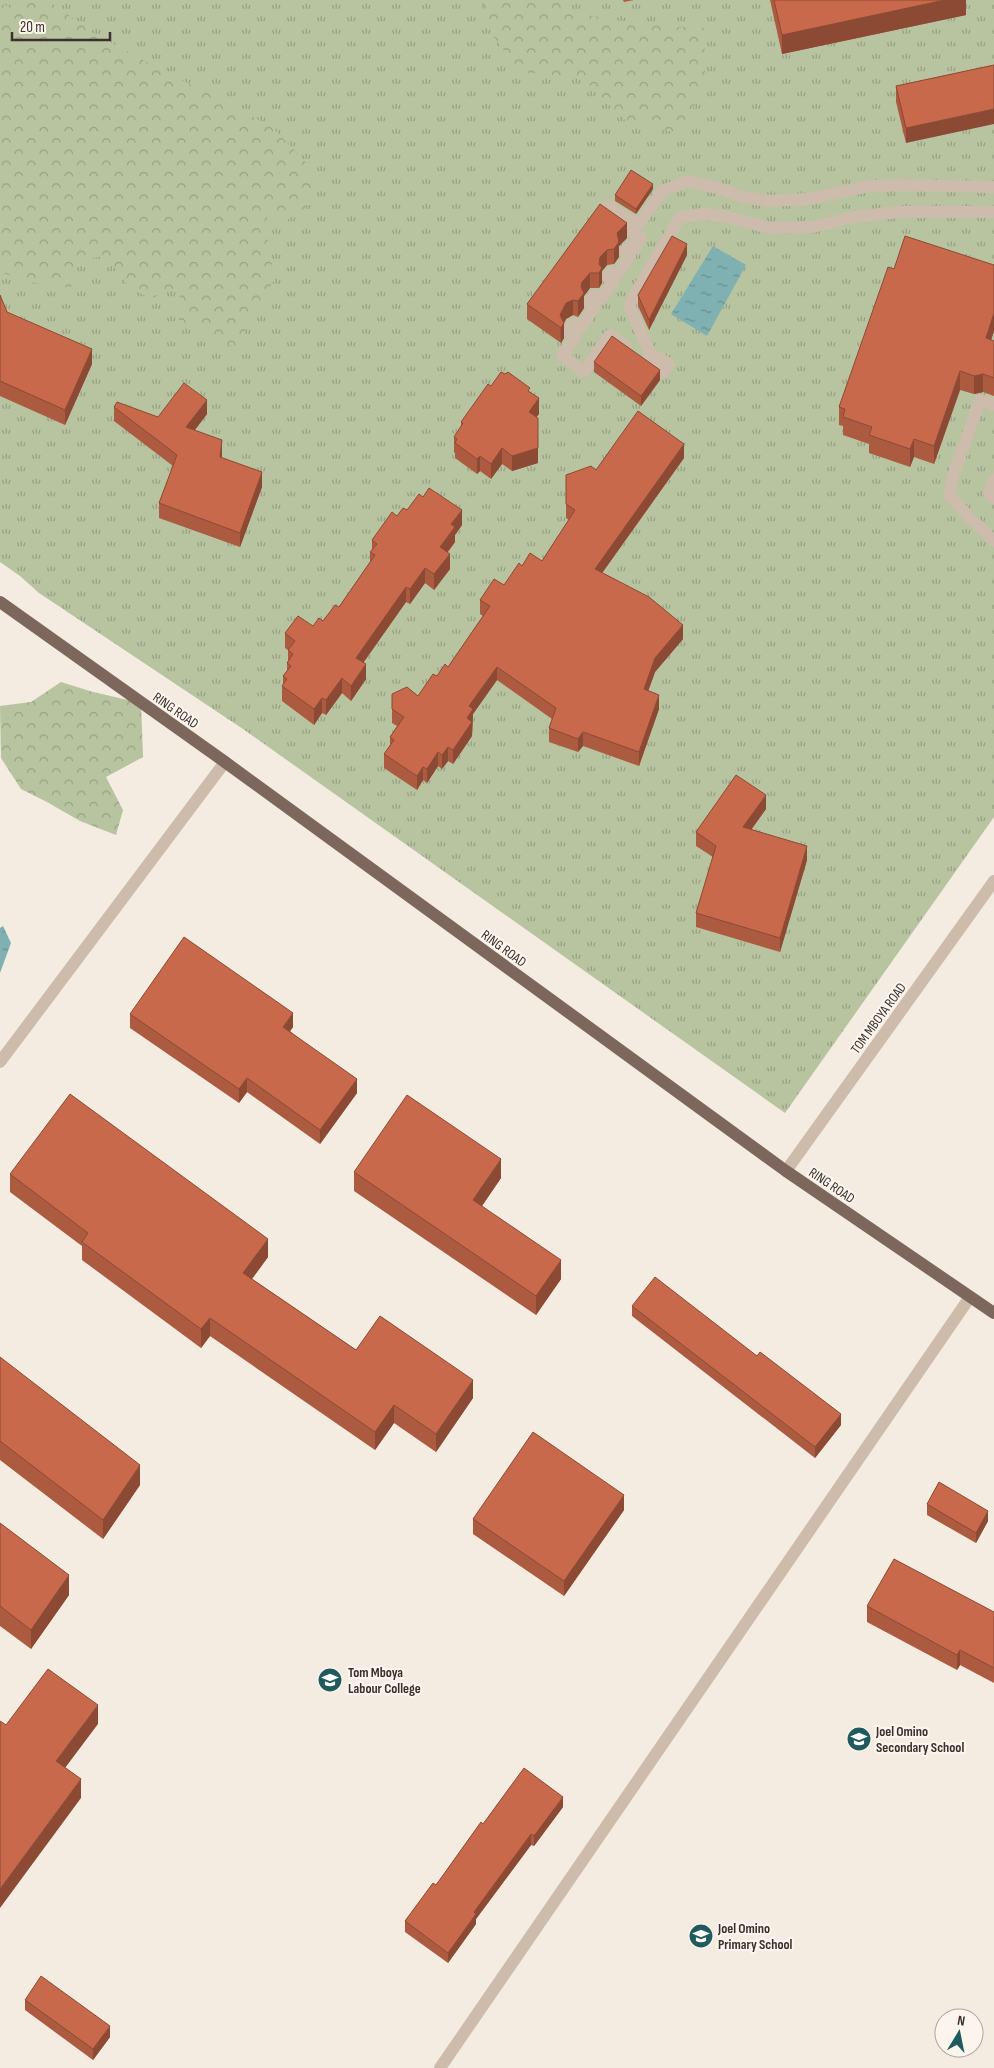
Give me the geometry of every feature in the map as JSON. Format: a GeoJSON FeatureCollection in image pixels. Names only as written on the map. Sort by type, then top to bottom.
{"type":"FeatureCollection","features":[{"type":"Feature","properties":{"kind":"main road","name":"RING ROAD"},"geometry":{"type":"LineString","coordinates":[[0,602],[225,762],[786,1171],[994,1313]]}},
{"type":"Feature","properties":{"kind":"street"},"geometry":{"type":"LineString","coordinates":[[994,187],[870,186],[809,198],[770,201],[743,197],[722,189],[688,182],[662,191],[638,225],[608,206],[604,212],[641,238],[634,249],[630,246],[625,252],[630,256],[616,275],[611,272],[607,277],[613,282],[601,299],[594,295],[589,302],[595,306],[580,328],[573,323],[568,331],[575,337],[562,355],[584,372],[610,335],[663,373],[669,364],[650,353],[630,305],[680,217],[702,214],[722,216],[770,228],[813,227],[854,217],[898,212],[994,212]]}},
{"type":"Feature","properties":{"kind":"street"},"geometry":{"type":"LineString","coordinates":[[994,405],[980,400],[952,479],[950,496],[967,516],[994,541]]}},
{"type":"Feature","properties":{"kind":"street"},"geometry":{"type":"LineString","coordinates":[[994,479],[989,492],[994,498]]}},
{"type":"Feature","properties":{"kind":"street"},"geometry":{"type":"LineString","coordinates":[[0,1062],[225,762]]}},
{"type":"Feature","properties":{"kind":"street","name":"TOM MBOYA ROAD"},"geometry":{"type":"LineString","coordinates":[[786,1171],[994,881]]}},
{"type":"Feature","properties":{"kind":"street"},"geometry":{"type":"LineString","coordinates":[[440,2068],[970,1297]]}},
{"type":"Feature","properties":{"kind":"green space"},"geometry":{"type":"Polygon","coordinates":[[[0,0],[994,0],[994,817],[785,1113],[243,729],[39,593],[0,562],[0,0]]]}},
{"type":"Feature","properties":{"kind":"green space"},"geometry":{"type":"Polygon","coordinates":[[[23,0],[47,0],[95,34],[167,73],[238,108],[274,129],[312,169],[310,205],[287,220],[267,209],[268,247],[275,278],[236,348],[179,321],[180,286],[150,299],[127,284],[106,256],[77,260],[71,288],[30,282],[0,272],[0,6],[19,5],[23,0]]]}},
{"type":"Feature","properties":{"kind":"green space"},"geometry":{"type":"Polygon","coordinates":[[[481,0],[557,0],[565,11],[645,25],[704,28],[706,87],[677,133],[626,121],[582,78],[519,72],[494,37],[481,0]]]}},
{"type":"Feature","properties":{"kind":"green space"},"geometry":{"type":"Polygon","coordinates":[[[61,682],[93,692],[141,703],[143,757],[106,777],[123,810],[116,835],[80,821],[21,789],[1,758],[0,706],[31,702],[61,682]]]}},
{"type":"Feature","properties":{"kind":"water"},"geometry":{"type":"Polygon","coordinates":[[[713,246],[746,265],[707,336],[671,314],[713,246]]]}},
{"type":"Feature","properties":{"kind":"water"},"geometry":{"type":"Polygon","coordinates":[[[3,926],[11,943],[0,973],[0,928],[3,926]]]}},
{"type":"Feature","properties":{"kind":"building"},"geometry":{"type":"Polygon","coordinates":[[[774,0],[945,0],[782,35],[774,0]]]}},
{"type":"Feature","properties":{"kind":"building"},"geometry":{"type":"Polygon","coordinates":[[[994,65],[994,109],[906,128],[896,86],[994,65]]]}},
{"type":"Feature","properties":{"kind":"building"},"geometry":{"type":"Polygon","coordinates":[[[631,170],[653,184],[636,209],[615,195],[631,170]]]}},
{"type":"Feature","properties":{"kind":"building"},"geometry":{"type":"Polygon","coordinates":[[[600,204],[627,223],[617,233],[619,242],[614,249],[607,250],[600,257],[599,264],[602,268],[599,273],[590,273],[582,282],[581,287],[584,293],[578,301],[573,300],[566,303],[560,315],[564,323],[561,328],[527,304],[600,204]]]}},
{"type":"Feature","properties":{"kind":"building"},"geometry":{"type":"Polygon","coordinates":[[[672,236],[687,244],[649,320],[638,295],[672,236]]]}},
{"type":"Feature","properties":{"kind":"building"},"geometry":{"type":"Polygon","coordinates":[[[905,236],[994,265],[994,313],[986,338],[994,341],[994,378],[983,374],[974,376],[960,371],[934,446],[914,439],[910,449],[869,435],[872,427],[843,417],[845,409],[839,407],[888,267],[894,269],[905,236]]]}},
{"type":"Feature","properties":{"kind":"building"},"geometry":{"type":"Polygon","coordinates":[[[0,295],[7,312],[92,349],[65,410],[0,381],[0,295]]]}},
{"type":"Feature","properties":{"kind":"building"},"geometry":{"type":"Polygon","coordinates":[[[612,336],[660,370],[641,396],[594,362],[612,336]]]}},
{"type":"Feature","properties":{"kind":"building"},"geometry":{"type":"Polygon","coordinates":[[[501,372],[505,374],[508,372],[530,388],[528,391],[539,398],[529,412],[538,418],[538,448],[512,456],[502,448],[491,464],[480,456],[477,459],[455,443],[457,439],[454,437],[463,423],[461,422],[488,384],[491,386],[501,372]]]}},
{"type":"Feature","properties":{"kind":"building"},"geometry":{"type":"Polygon","coordinates":[[[184,383],[207,400],[186,427],[222,440],[220,457],[262,472],[240,533],[159,503],[177,455],[114,407],[117,402],[158,417],[184,383]]]}},
{"type":"Feature","properties":{"kind":"building"},"geometry":{"type":"Polygon","coordinates":[[[638,411],[684,444],[595,569],[649,597],[683,625],[655,658],[644,689],[659,695],[639,752],[583,732],[578,739],[549,728],[556,708],[497,667],[469,706],[473,709],[467,718],[472,722],[453,750],[448,747],[442,755],[438,752],[427,769],[423,767],[417,776],[384,754],[394,740],[390,737],[404,717],[392,709],[392,694],[407,687],[418,696],[433,674],[437,676],[445,664],[448,667],[490,606],[480,600],[494,579],[504,585],[519,563],[522,566],[530,553],[542,561],[575,510],[566,504],[566,475],[591,466],[596,470],[638,411]]]}},
{"type":"Feature","properties":{"kind":"building"},"geometry":{"type":"Polygon","coordinates":[[[429,488],[462,510],[451,524],[455,527],[440,547],[450,554],[434,574],[425,568],[410,589],[406,587],[356,658],[366,664],[351,686],[342,678],[326,700],[322,698],[314,709],[282,686],[287,679],[283,676],[291,666],[287,663],[293,654],[288,650],[295,641],[285,633],[298,616],[313,626],[319,618],[323,621],[335,605],[339,607],[375,555],[370,552],[377,544],[372,540],[392,512],[397,516],[403,508],[407,510],[419,494],[423,497],[429,488]]]}},
{"type":"Feature","properties":{"kind":"building"},"geometry":{"type":"Polygon","coordinates":[[[736,775],[766,795],[743,827],[807,846],[780,938],[696,913],[716,846],[696,832],[736,775]]]}},
{"type":"Feature","properties":{"kind":"building"},"geometry":{"type":"Polygon","coordinates":[[[184,937],[293,1013],[283,1027],[357,1079],[320,1130],[247,1078],[239,1089],[130,1014],[184,937]]]}},
{"type":"Feature","properties":{"kind":"building"},"geometry":{"type":"Polygon","coordinates":[[[70,1094],[268,1239],[243,1273],[356,1350],[380,1316],[473,1380],[436,1434],[394,1405],[375,1432],[210,1318],[201,1329],[82,1242],[88,1233],[10,1174],[70,1094]]]}},
{"type":"Feature","properties":{"kind":"building"},"geometry":{"type":"Polygon","coordinates":[[[407,1095],[501,1159],[473,1200],[561,1260],[536,1296],[354,1172],[407,1095]]]}},
{"type":"Feature","properties":{"kind":"building"},"geometry":{"type":"Polygon","coordinates":[[[655,1277],[757,1356],[760,1352],[841,1414],[815,1447],[632,1306],[655,1277]]]}},
{"type":"Feature","properties":{"kind":"building"},"geometry":{"type":"Polygon","coordinates":[[[0,1357],[140,1465],[103,1520],[0,1441],[0,1357]]]}},
{"type":"Feature","properties":{"kind":"building"},"geometry":{"type":"Polygon","coordinates":[[[533,1432],[624,1495],[564,1581],[473,1519],[533,1432]]]}},
{"type":"Feature","properties":{"kind":"building"},"geometry":{"type":"Polygon","coordinates":[[[939,1482],[988,1511],[976,1533],[927,1504],[939,1482]]]}},
{"type":"Feature","properties":{"kind":"building"},"geometry":{"type":"Polygon","coordinates":[[[0,1523],[69,1575],[31,1630],[0,1606],[0,1523]]]}},
{"type":"Feature","properties":{"kind":"building"},"geometry":{"type":"Polygon","coordinates":[[[894,1559],[994,1612],[994,1668],[960,1650],[957,1655],[867,1606],[894,1559]]]}},
{"type":"Feature","properties":{"kind":"building"},"geometry":{"type":"Polygon","coordinates":[[[48,1669],[98,1705],[56,1761],[81,1779],[0,1889],[0,1721],[6,1725],[48,1669]]]}},
{"type":"Feature","properties":{"kind":"building"},"geometry":{"type":"Polygon","coordinates":[[[524,1768],[563,1797],[534,1836],[531,1834],[474,1912],[476,1914],[448,1953],[405,1921],[433,1883],[436,1885],[481,1822],[483,1824],[524,1768]]]}},
{"type":"Feature","properties":{"kind":"building"},"geometry":{"type":"Polygon","coordinates":[[[41,1976],[110,2026],[93,2049],[25,2000],[41,1976]]]}},
{"type":"Feature","properties":{"kind":"place","name":"Tom Mboya Labour College"},"geometry":{"type":"Point","coordinates":[330,1680]}},
{"type":"Feature","properties":{"kind":"place","name":"Joel Omino Secondary School"},"geometry":{"type":"Point","coordinates":[859,1739]}},
{"type":"Feature","properties":{"kind":"place","name":"Joel Omino Primary School"},"geometry":{"type":"Point","coordinates":[701,1936]}}]}
